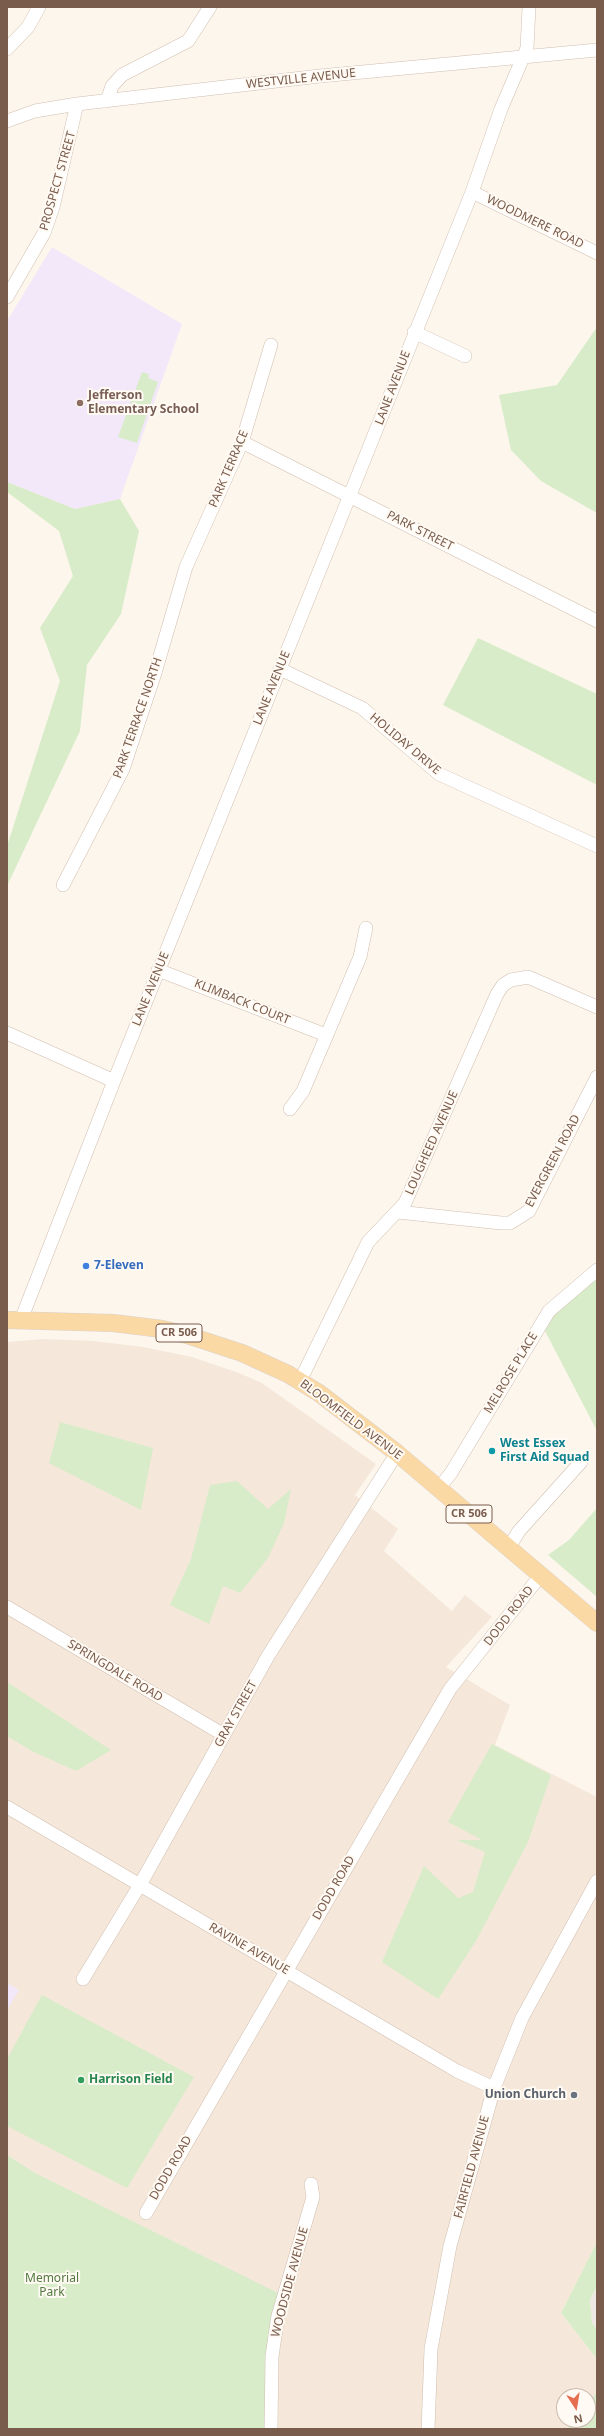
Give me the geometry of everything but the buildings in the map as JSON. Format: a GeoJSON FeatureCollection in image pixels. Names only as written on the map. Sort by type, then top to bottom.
{"type":"FeatureCollection","features":[{"type":"Feature","properties":{"kind":"main road","name":"BLOOMFIELD AVENUE"},"geometry":{"type":"LineString","coordinates":[[14,1320],[113,1323],[162,1329],[187,1335],[242,1353],[300,1381],[354,1419],[397,1453],[597,1623]]}},
{"type":"Feature","properties":{"kind":"street"},"geometry":{"type":"LineString","coordinates":[[7,49],[28,28],[39,7]]}},
{"type":"Feature","properties":{"kind":"street"},"geometry":{"type":"LineString","coordinates":[[108,101],[112,86],[122,75],[188,41],[210,7]]}},
{"type":"Feature","properties":{"kind":"street","name":"LANE AVENUE"},"geometry":{"type":"LineString","coordinates":[[14,1320],[114,1081],[414,332],[472,192],[501,109],[527,48],[529,7]]}},
{"type":"Feature","properties":{"kind":"street","name":"WESTVILLE AVENUE"},"geometry":{"type":"LineString","coordinates":[[7,121],[35,111],[77,104],[327,75],[597,50]]}},
{"type":"Feature","properties":{"kind":"street","name":"PROSPECT STREET"},"geometry":{"type":"LineString","coordinates":[[7,297],[44,233],[53,207],[77,104]]}},
{"type":"Feature","properties":{"kind":"street","name":"WOODMERE ROAD"},"geometry":{"type":"LineString","coordinates":[[472,192],[597,253]]}},
{"type":"Feature","properties":{"kind":"street"},"geometry":{"type":"LineString","coordinates":[[414,332],[464,356]]}},
{"type":"Feature","properties":{"kind":"street","name":"PARK TERRACE"},"geometry":{"type":"LineString","coordinates":[[180,589],[186,567],[242,442],[271,346]]}},
{"type":"Feature","properties":{"kind":"street","name":"PARK STREET"},"geometry":{"type":"LineString","coordinates":[[242,442],[350,495],[597,621]]}},
{"type":"Feature","properties":{"kind":"street","name":"PARK TERRACE NORTH"},"geometry":{"type":"LineString","coordinates":[[63,885],[122,769],[155,673],[180,589]]}},
{"type":"Feature","properties":{"kind":"street","name":"HOLIDAY DRIVE"},"geometry":{"type":"LineString","coordinates":[[280,669],[362,708],[439,774],[597,846]]}},
{"type":"Feature","properties":{"kind":"street"},"geometry":{"type":"LineString","coordinates":[[290,1109],[303,1091],[360,957],[366,928]]}},
{"type":"Feature","properties":{"kind":"street","name":"KLIMBACK COURT"},"geometry":{"type":"LineString","coordinates":[[158,970],[326,1035]]}},
{"type":"Feature","properties":{"kind":"street","name":"LOUGHEED AVENUE"},"geometry":{"type":"LineString","coordinates":[[300,1381],[368,1242],[398,1212],[412,1189],[497,994],[504,985],[511,980],[528,977],[597,1007]]}},
{"type":"Feature","properties":{"kind":"street"},"geometry":{"type":"LineString","coordinates":[[7,1033],[114,1081]]}},
{"type":"Feature","properties":{"kind":"street","name":"EVERGREEN ROAD"},"geometry":{"type":"LineString","coordinates":[[398,1212],[501,1224],[510,1223],[529,1211],[597,1077]]}},
{"type":"Feature","properties":{"kind":"street","name":"MELROSE PLACE"},"geometry":{"type":"LineString","coordinates":[[439,1488],[451,1473],[549,1311],[597,1270]]}},
{"type":"Feature","properties":{"kind":"street","name":"GRAY STREET"},"geometry":{"type":"LineString","coordinates":[[83,1979],[141,1884],[268,1656],[397,1453]]}},
{"type":"Feature","properties":{"kind":"street"},"geometry":{"type":"LineString","coordinates":[[509,1547],[519,1531],[581,1462]]}},
{"type":"Feature","properties":{"kind":"street","name":"DODD ROAD"},"geometry":{"type":"LineString","coordinates":[[146,2214],[450,1689],[541,1575]]}},
{"type":"Feature","properties":{"kind":"street","name":"SPRINGDALE ROAD"},"geometry":{"type":"LineString","coordinates":[[7,1607],[224,1735]]}},
{"type":"Feature","properties":{"kind":"street","name":"RAVINE AVENUE"},"geometry":{"type":"LineString","coordinates":[[7,1807],[141,1884],[457,2071],[494,2088]]}},
{"type":"Feature","properties":{"kind":"street","name":"FAIRFIELD AVENUE"},"geometry":{"type":"LineString","coordinates":[[428,2429],[432,2349],[450,2246],[494,2088],[522,2018],[597,1881]]}},
{"type":"Feature","properties":{"kind":"street","name":"WOODSIDE AVENUE"},"geometry":{"type":"LineString","coordinates":[[271,2429],[272,2356],[278,2316],[312,2197],[311,2184]]}},
{"type":"Feature","properties":{"kind":"shaded area","name":"Jefferson Elementary School"},"geometry":{"type":"Polygon","coordinates":[[[52,247],[182,324],[120,499],[75,509],[7,482],[7,321],[52,247]]]}},
{"type":"Feature","properties":{"kind":"shaded area"},"geometry":{"type":"Polygon","coordinates":[[[45,1339],[93,1341],[143,1347],[192,1357],[239,1373],[262,1383],[376,1464],[355,1495],[398,1529],[384,1551],[452,1611],[465,1595],[492,1617],[446,1667],[510,1705],[495,1745],[597,1797],[597,2242],[561,2313],[597,2359],[597,2392],[596,2393],[596,2388],[556,2388],[556,2428],[568,2428],[567,2429],[272,2429],[37,2174],[7,2155],[7,1342],[45,1339]]]}},
{"type":"Feature","properties":{"kind":"shaded area"},"geometry":{"type":"Polygon","coordinates":[[[7,1983],[19,1990],[7,2010],[7,1983]]]}},
{"type":"Feature","properties":{"kind":"shaded area"},"geometry":{"type":"Polygon","coordinates":[[[597,2286],[597,2330],[592,2323],[590,2300],[597,2286]]]}},
{"type":"Feature","properties":{"kind":"green space"},"geometry":{"type":"Polygon","coordinates":[[[597,327],[597,513],[541,481],[511,450],[499,395],[557,385],[597,327]]]}},
{"type":"Feature","properties":{"kind":"green space"},"geometry":{"type":"Polygon","coordinates":[[[142,372],[149,374],[148,378],[158,382],[137,443],[118,437],[142,372]]]}},
{"type":"Feature","properties":{"kind":"green space"},"geometry":{"type":"Polygon","coordinates":[[[7,482],[75,509],[120,499],[139,531],[121,614],[87,665],[80,731],[7,886],[7,846],[60,681],[40,628],[73,576],[59,531],[7,492],[7,482]]]}},
{"type":"Feature","properties":{"kind":"green space"},"geometry":{"type":"Polygon","coordinates":[[[478,638],[597,694],[597,785],[443,705],[478,638]]]}},
{"type":"Feature","properties":{"kind":"green space"},"geometry":{"type":"Polygon","coordinates":[[[597,1270],[597,1431],[545,1331],[559,1302],[597,1270]]]}},
{"type":"Feature","properties":{"kind":"green space"},"geometry":{"type":"Polygon","coordinates":[[[60,1422],[153,1448],[141,1510],[49,1463],[60,1422]]]}},
{"type":"Feature","properties":{"kind":"green space"},"geometry":{"type":"Polygon","coordinates":[[[237,1481],[268,1509],[291,1489],[284,1523],[268,1558],[240,1593],[223,1586],[209,1624],[170,1605],[191,1559],[210,1485],[237,1481]]]}},
{"type":"Feature","properties":{"kind":"green space"},"geometry":{"type":"Polygon","coordinates":[[[597,1508],[597,1597],[548,1555],[569,1540],[597,1508]]]}},
{"type":"Feature","properties":{"kind":"green space"},"geometry":{"type":"Polygon","coordinates":[[[7,1682],[111,1750],[76,1771],[32,1751],[7,1736],[7,1682]]]}},
{"type":"Feature","properties":{"kind":"green space"},"geometry":{"type":"Polygon","coordinates":[[[492,1744],[551,1775],[528,1842],[476,1941],[438,1999],[382,1962],[424,1866],[458,1898],[473,1892],[485,1852],[457,1840],[482,1840],[448,1822],[492,1744]]]}},
{"type":"Feature","properties":{"kind":"green space","name":"Harrison Field"},"geometry":{"type":"Polygon","coordinates":[[[42,1995],[194,2077],[127,2188],[7,2126],[7,2059],[42,1995]]]}},
{"type":"Feature","properties":{"kind":"green space","name":"Memorial Park"},"geometry":{"type":"Polygon","coordinates":[[[7,2155],[37,2174],[280,2294],[272,2429],[7,2429],[7,2155]]]}},
{"type":"Feature","properties":{"kind":"green space"},"geometry":{"type":"Polygon","coordinates":[[[597,2242],[597,2286],[590,2300],[592,2323],[597,2330],[597,2359],[561,2313],[597,2242]]]}},
{"type":"Feature","properties":{"kind":"green space"},"geometry":{"type":"Polygon","coordinates":[[[597,2392],[597,2429],[567,2429],[596,2428],[597,2392]]]}},
{"type":"Feature","properties":{"kind":"place","name":"Jefferson Elementary School"},"geometry":{"type":"Point","coordinates":[80,403]}},
{"type":"Feature","properties":{"kind":"place","name":"7-Eleven"},"geometry":{"type":"Point","coordinates":[86,1266]}},
{"type":"Feature","properties":{"kind":"place","name":"West Essex First Aid Squad"},"geometry":{"type":"Point","coordinates":[492,1451]}},
{"type":"Feature","properties":{"kind":"place","name":"Harrison Field"},"geometry":{"type":"Point","coordinates":[81,2080]}},
{"type":"Feature","properties":{"kind":"place","name":"Union Church"},"geometry":{"type":"Point","coordinates":[574,2095]}}]}
